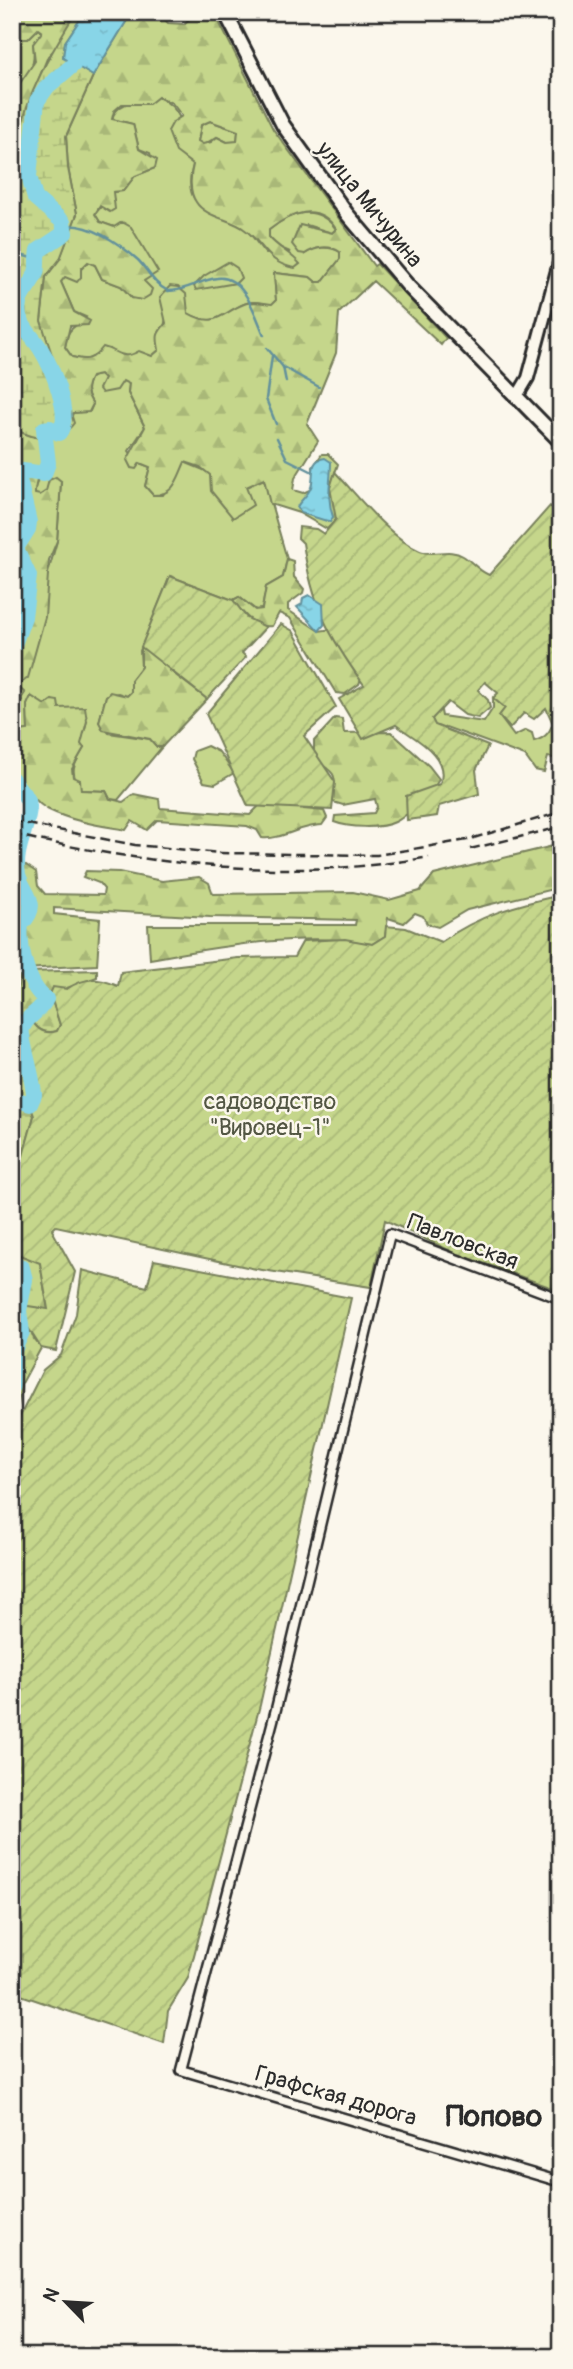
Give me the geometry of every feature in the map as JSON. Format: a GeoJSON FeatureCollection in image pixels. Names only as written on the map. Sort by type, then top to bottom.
{"type":"FeatureCollection","features":[{"type":"Feature","properties":{"kind":"main road","name":"улица Мичурина"},"geometry":{"type":"LineString","coordinates":[[225,12],[283,125],[347,215],[391,267],[561,442]]}},
{"type":"Feature","properties":{"kind":"street"},"geometry":{"type":"LineString","coordinates":[[516,398],[528,378],[561,255]]}},
{"type":"Feature","properties":{"kind":"street","name":"Павловская"},"geometry":{"type":"LineString","coordinates":[[181,2070],[276,1709],[390,1234],[561,1299]]}},
{"type":"Feature","properties":{"kind":"street","name":"Графская дорога"},"geometry":{"type":"LineString","coordinates":[[181,2070],[561,2182]]}},
{"type":"Feature","properties":{"kind":"green space"},"geometry":{"type":"Polygon","coordinates":[[[12,12],[76,12],[59,45],[48,56],[29,103],[19,141],[12,141],[12,89],[16,89],[35,61],[33,44],[42,32],[38,29],[28,39],[20,39],[12,46],[12,12]]]}},
{"type":"Feature","properties":{"kind":"green space"},"geometry":{"type":"Polygon","coordinates":[[[76,12],[85,12],[65,42],[63,57],[93,76],[66,136],[68,168],[77,214],[60,259],[46,277],[41,321],[74,423],[61,435],[38,438],[14,429],[12,423],[12,220],[19,190],[18,150],[22,123],[34,89],[49,57],[76,12]]]}},
{"type":"Feature","properties":{"kind":"green space"},"geometry":{"type":"Polygon","coordinates":[[[132,12],[158,12],[168,23],[184,24],[189,19],[186,12],[214,12],[273,129],[374,266],[377,264],[446,338],[441,345],[373,281],[339,313],[336,353],[307,424],[318,441],[295,478],[293,490],[303,493],[314,488],[313,467],[322,454],[328,454],[338,464],[330,488],[337,519],[327,529],[299,513],[270,504],[264,479],[246,487],[253,505],[233,518],[211,491],[210,475],[200,467],[185,462],[171,489],[153,495],[145,486],[150,467],[140,463],[136,469],[131,468],[127,460],[145,427],[128,393],[129,384],[123,381],[117,390],[102,393],[99,389],[104,379],[100,375],[91,377],[87,391],[93,404],[89,412],[73,413],[67,430],[41,438],[45,453],[35,494],[40,495],[46,491],[49,480],[56,477],[61,481],[57,541],[49,560],[45,617],[28,678],[17,686],[25,693],[15,708],[21,731],[28,730],[27,705],[31,696],[45,705],[52,700],[58,701],[59,708],[85,707],[87,721],[81,744],[84,748],[72,769],[73,777],[80,780],[81,790],[106,791],[110,799],[123,802],[134,794],[159,799],[160,808],[250,815],[259,806],[304,797],[304,809],[324,811],[327,818],[322,825],[269,838],[262,838],[257,830],[247,826],[157,820],[147,830],[132,821],[126,830],[66,817],[42,806],[25,790],[12,784],[12,388],[48,349],[41,321],[46,277],[60,258],[77,214],[68,168],[66,136],[93,76],[132,12]],[[158,97],[149,104],[122,104],[114,111],[112,119],[133,124],[139,149],[157,160],[155,168],[135,176],[123,191],[113,192],[115,209],[110,212],[100,206],[95,214],[100,222],[114,227],[122,222],[131,227],[158,272],[144,281],[152,289],[150,295],[142,300],[132,298],[121,286],[102,279],[95,265],[88,262],[81,269],[81,277],[77,282],[65,277],[61,282],[74,312],[90,321],[88,325],[70,326],[65,347],[72,357],[89,358],[103,347],[124,355],[139,351],[152,356],[159,350],[158,336],[166,323],[160,297],[170,286],[178,287],[186,294],[188,313],[212,320],[247,303],[272,304],[276,300],[274,273],[310,277],[316,282],[322,282],[340,259],[340,252],[331,248],[318,248],[305,254],[299,253],[292,244],[300,225],[332,233],[336,229],[321,215],[295,215],[269,230],[269,237],[300,264],[295,268],[271,257],[244,229],[200,207],[191,189],[193,165],[176,152],[168,131],[173,122],[182,116],[172,103],[158,97]],[[210,121],[201,125],[198,141],[203,144],[217,137],[227,142],[237,141],[238,131],[210,121]]]}},
{"type":"Feature","properties":{"kind":"green space"},"geometry":{"type":"Polygon","coordinates":[[[38,29],[42,32],[33,44],[31,68],[21,84],[12,89],[12,46],[20,39],[28,39],[38,29]]]}},
{"type":"Feature","properties":{"kind":"green space"},"geometry":{"type":"Polygon","coordinates":[[[158,97],[174,108],[181,122],[185,158],[193,165],[190,181],[191,192],[196,201],[204,208],[245,229],[266,254],[290,252],[276,246],[269,237],[269,230],[277,224],[303,213],[320,216],[336,229],[332,233],[307,225],[305,254],[318,248],[327,248],[340,252],[340,259],[322,282],[316,282],[310,277],[274,273],[276,300],[272,305],[247,303],[212,320],[188,313],[166,318],[159,350],[152,356],[119,356],[110,349],[86,360],[72,357],[65,347],[68,334],[86,317],[74,312],[61,282],[65,276],[81,277],[81,269],[88,262],[95,265],[102,279],[121,286],[132,298],[146,277],[115,227],[100,222],[95,214],[113,192],[123,191],[135,176],[155,168],[150,153],[139,149],[133,124],[112,119],[124,105],[158,97]]]}},
{"type":"Feature","properties":{"kind":"green space"},"geometry":{"type":"Polygon","coordinates":[[[210,121],[238,131],[237,142],[227,142],[217,137],[203,145],[198,141],[201,125],[210,121]]]}},
{"type":"Feature","properties":{"kind":"green space"},"geometry":{"type":"Polygon","coordinates":[[[228,262],[237,268],[241,278],[236,283],[196,290],[194,286],[204,276],[228,262]]]}},
{"type":"Feature","properties":{"kind":"green space"},"geometry":{"type":"Polygon","coordinates":[[[100,375],[104,379],[103,384],[123,381],[129,383],[128,393],[145,427],[129,451],[139,463],[150,467],[145,486],[153,495],[163,495],[184,462],[245,487],[264,479],[287,559],[283,577],[266,587],[262,609],[256,610],[239,597],[233,600],[170,576],[140,651],[141,667],[131,680],[131,692],[127,696],[118,693],[106,696],[99,722],[109,733],[150,739],[157,747],[162,747],[118,800],[110,799],[106,791],[81,790],[75,778],[74,769],[84,748],[80,745],[87,721],[59,708],[52,700],[45,705],[27,705],[28,730],[21,731],[15,708],[22,700],[16,686],[57,541],[61,482],[40,496],[35,494],[35,487],[43,469],[41,438],[73,413],[90,411],[93,404],[88,394],[88,384],[91,377],[100,375]]]}},
{"type":"Feature","properties":{"kind":"green space"},"geometry":{"type":"Polygon","coordinates":[[[335,472],[386,527],[409,545],[425,553],[458,553],[489,575],[550,506],[561,514],[561,741],[546,708],[534,719],[524,713],[510,728],[499,716],[505,708],[493,698],[498,693],[485,682],[478,690],[488,700],[490,708],[478,718],[465,715],[448,702],[432,719],[435,725],[488,746],[476,770],[479,794],[439,806],[437,816],[407,820],[406,796],[440,784],[442,774],[435,756],[421,742],[396,725],[363,739],[339,699],[364,685],[323,618],[311,584],[303,543],[298,538],[299,527],[316,529],[324,534],[336,519],[330,488],[335,472]]]}},
{"type":"Feature","properties":{"kind":"green space"},"geometry":{"type":"Polygon","coordinates":[[[287,559],[293,561],[294,577],[304,589],[303,593],[288,604],[288,610],[319,631],[332,629],[362,676],[359,684],[345,694],[336,693],[290,618],[279,613],[272,626],[260,625],[249,619],[233,600],[239,597],[255,610],[262,609],[266,587],[283,577],[287,559]]]}},
{"type":"Feature","properties":{"kind":"green space"},"geometry":{"type":"Polygon","coordinates":[[[170,576],[233,600],[247,618],[266,627],[242,653],[246,657],[207,699],[141,647],[170,576]]]}},
{"type":"Feature","properties":{"kind":"green space"},"geometry":{"type":"Polygon","coordinates":[[[168,624],[169,670],[207,699],[162,747],[157,747],[150,739],[103,730],[99,722],[106,696],[110,692],[127,696],[131,692],[131,680],[141,667],[141,647],[168,624]]]}},
{"type":"Feature","properties":{"kind":"green space"},"geometry":{"type":"Polygon","coordinates":[[[281,624],[293,631],[336,707],[304,736],[335,782],[332,810],[248,806],[206,714],[281,624]]]}},
{"type":"Feature","properties":{"kind":"green space"},"geometry":{"type":"Polygon","coordinates":[[[417,696],[439,701],[442,716],[484,722],[493,708],[493,698],[505,708],[499,716],[514,736],[526,730],[532,733],[534,741],[546,735],[556,716],[561,728],[555,734],[561,742],[561,759],[548,757],[544,772],[535,770],[525,756],[446,727],[436,732],[417,696]]]}},
{"type":"Feature","properties":{"kind":"green space"},"geometry":{"type":"Polygon","coordinates":[[[335,718],[342,719],[344,733],[391,732],[429,766],[439,779],[436,784],[413,809],[395,822],[365,827],[334,822],[335,816],[374,813],[377,807],[375,799],[343,805],[333,802],[334,777],[314,759],[314,741],[335,718]]]}},
{"type":"Feature","properties":{"kind":"green space"},"geometry":{"type":"Polygon","coordinates":[[[207,746],[219,752],[234,773],[215,784],[204,782],[192,759],[194,751],[207,746]]]}},
{"type":"Feature","properties":{"kind":"green space"},"geometry":{"type":"Polygon","coordinates":[[[561,844],[561,887],[467,910],[438,927],[427,924],[423,916],[415,913],[404,923],[388,918],[385,936],[372,944],[345,940],[289,940],[150,959],[148,925],[355,925],[356,920],[210,917],[54,908],[54,914],[100,919],[97,965],[23,969],[12,960],[13,864],[26,865],[36,872],[38,886],[45,894],[103,895],[104,889],[99,883],[83,877],[86,871],[119,872],[162,881],[199,877],[209,883],[213,894],[353,892],[389,900],[420,891],[434,875],[561,844]]]}},
{"type":"Feature","properties":{"kind":"green space","name":"садоводство \"Вировец-1\""},"geometry":{"type":"Polygon","coordinates":[[[561,895],[561,1291],[455,1253],[385,1220],[371,1287],[256,1269],[56,1226],[52,1230],[75,1272],[56,1351],[41,1348],[20,1315],[21,1305],[48,1309],[40,1263],[12,1252],[12,1162],[23,1156],[34,1116],[29,1100],[28,1051],[19,1016],[27,1014],[43,1031],[57,1031],[60,1025],[50,994],[53,987],[67,989],[80,982],[92,980],[118,986],[121,972],[238,958],[294,957],[303,941],[345,939],[372,944],[385,936],[386,926],[406,928],[441,942],[498,912],[561,895]]]}},
{"type":"Feature","properties":{"kind":"green space"},"geometry":{"type":"Polygon","coordinates":[[[97,970],[97,977],[50,994],[60,1025],[57,1031],[43,1031],[27,1014],[19,1016],[28,1051],[29,1100],[34,1116],[23,1156],[12,1162],[12,1015],[20,976],[27,972],[97,970]]]}},
{"type":"Feature","properties":{"kind":"green space"},"geometry":{"type":"Polygon","coordinates":[[[12,1252],[40,1262],[48,1310],[22,1306],[34,1339],[41,1348],[21,1385],[18,1405],[12,1414],[12,1252]]]}},
{"type":"Feature","properties":{"kind":"green space"},"geometry":{"type":"Polygon","coordinates":[[[154,1260],[351,1298],[260,1705],[188,1978],[168,2011],[164,2044],[12,1992],[12,1432],[43,1370],[61,1355],[76,1314],[82,1270],[147,1287],[154,1260]]]}},
{"type":"Feature","properties":{"kind":"water"},"geometry":{"type":"Polygon","coordinates":[[[85,12],[132,12],[93,76],[63,58],[65,42],[85,12]]]}},
{"type":"Feature","properties":{"kind":"water"},"geometry":{"type":"Polygon","coordinates":[[[325,458],[331,462],[329,496],[333,517],[330,522],[301,513],[297,507],[311,487],[314,465],[325,458]]]}},
{"type":"Feature","properties":{"kind":"water"},"geometry":{"type":"Polygon","coordinates":[[[309,595],[323,604],[324,625],[319,631],[297,607],[302,604],[303,598],[309,595]]]}},
{"type":"Feature","properties":{"kind":"waterway"},"geometry":{"type":"LineString","coordinates":[[12,650],[24,617],[29,576],[16,548],[28,529],[29,522],[18,475],[23,471],[44,474],[48,463],[44,429],[50,428],[59,433],[63,425],[62,403],[50,366],[23,325],[18,309],[21,298],[36,273],[38,251],[65,233],[63,222],[35,198],[29,176],[37,101],[47,87],[73,65],[92,29],[96,12]]}},
{"type":"Feature","properties":{"kind":"waterway"},"geometry":{"type":"LineString","coordinates":[[65,226],[84,227],[113,241],[138,260],[154,281],[168,291],[217,278],[235,283],[248,298],[264,335]]}},
{"type":"Feature","properties":{"kind":"waterway"},"geometry":{"type":"LineString","coordinates":[[12,253],[37,262]]}},
{"type":"Feature","properties":{"kind":"waterway"},"geometry":{"type":"LineString","coordinates":[[12,347],[16,339],[27,331]]}},
{"type":"Feature","properties":{"kind":"waterway"},"geometry":{"type":"LineString","coordinates":[[267,348],[283,367],[319,387]]}},
{"type":"Feature","properties":{"kind":"waterway"},"geometry":{"type":"LineString","coordinates":[[272,356],[266,399],[276,424]]}},
{"type":"Feature","properties":{"kind":"waterway"},"geometry":{"type":"LineString","coordinates":[[283,367],[286,382]]}},
{"type":"Feature","properties":{"kind":"waterway"},"geometry":{"type":"LineString","coordinates":[[277,438],[287,459],[311,471]]}},
{"type":"Feature","properties":{"kind":"waterway"},"geometry":{"type":"LineString","coordinates":[[12,779],[28,800],[29,807],[17,857],[20,881],[31,904],[27,917],[21,924],[21,945],[34,986],[46,999],[22,1029],[34,1095],[30,1104],[12,1098]]}},
{"type":"Feature","properties":{"kind":"waterway"},"geometry":{"type":"LineString","coordinates":[[12,1261],[22,1268],[25,1280],[19,1311],[22,1332],[14,1350],[12,1386]]}},
{"type":"Feature","properties":{"kind":"railway"},"geometry":{"type":"LineString","coordinates":[[12,821],[135,845],[219,853],[377,855],[467,840],[561,812]]}},
{"type":"Feature","properties":{"kind":"railway"},"geometry":{"type":"LineString","coordinates":[[470,849],[561,827]]}},
{"type":"Feature","properties":{"kind":"railway"},"geometry":{"type":"LineString","coordinates":[[12,834],[167,861],[273,869],[378,864],[429,857]]}},
{"type":"Feature","properties":{"kind":"district","name":"Попово"},"geometry":{"type":"Point","coordinates":[494,2116]}}]}
